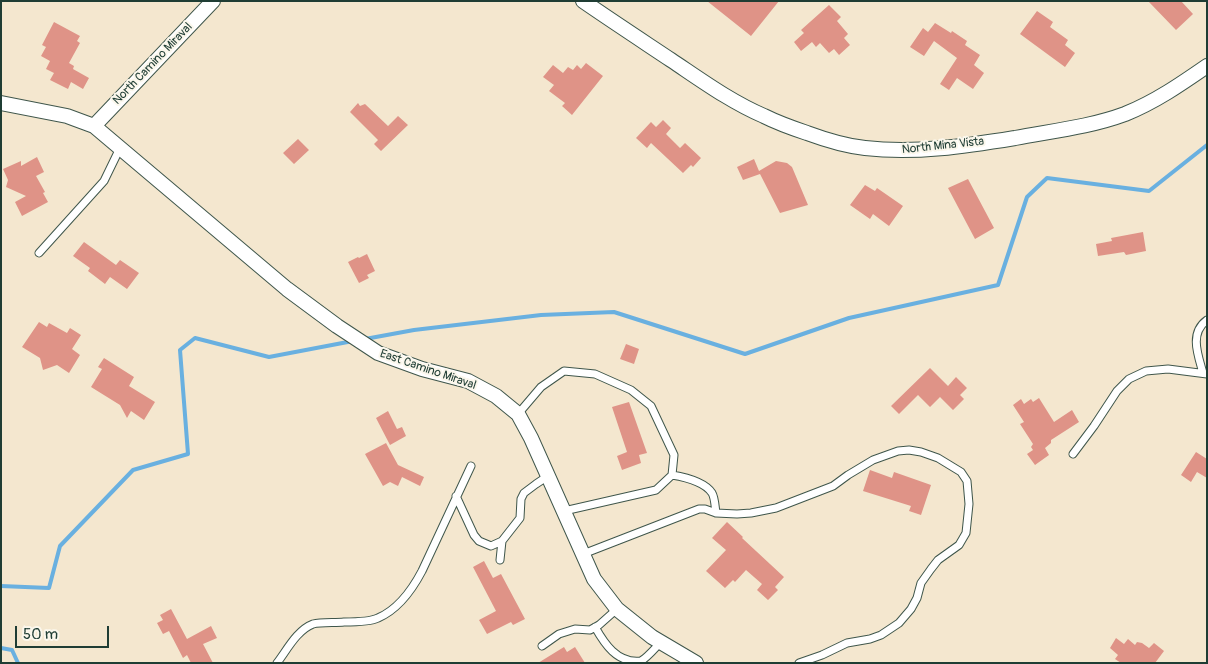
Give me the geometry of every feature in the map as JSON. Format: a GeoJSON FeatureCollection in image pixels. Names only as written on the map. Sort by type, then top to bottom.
{"type":"FeatureCollection","features":[{"type":"Feature","properties":{"kind":"street","name":"North Camino Miraval"},"geometry":{"type":"LineString","coordinates":[[94,126],[213,1]]}},
{"type":"Feature","properties":{"kind":"street","name":"North Mina Vista"},"geometry":{"type":"LineString","coordinates":[[583,1],[702,80],[755,112],[818,137],[840,144],[864,148],[897,151],[928,150],[1097,123],[1125,114],[1148,103],[1207,66]]}},
{"type":"Feature","properties":{"kind":"street","name":"East Camino Miraval"},"geometry":{"type":"LineString","coordinates":[[1,103],[67,116],[94,126],[287,288],[337,326],[378,353],[422,369],[468,382],[496,396],[518,414],[530,436],[594,579],[617,609],[652,637],[696,663]]}},
{"type":"Feature","properties":{"kind":"lane"},"geometry":{"type":"LineString","coordinates":[[40,253],[104,181],[120,148]]}},
{"type":"Feature","properties":{"kind":"lane"},"geometry":{"type":"LineString","coordinates":[[1074,454],[1117,391],[1129,379],[1146,371],[1168,369],[1205,373],[1196,342],[1197,332],[1207,320]]}},
{"type":"Feature","properties":{"kind":"lane"},"geometry":{"type":"LineString","coordinates":[[518,414],[541,387],[564,371],[595,374],[631,390],[651,406],[674,455],[672,475],[656,490],[564,511]]}},
{"type":"Feature","properties":{"kind":"lane"},"geometry":{"type":"LineString","coordinates":[[583,554],[699,509],[716,513],[737,514],[776,508],[833,486],[848,474],[873,460],[898,451],[922,452],[938,458],[961,472],[967,481],[969,504],[966,533],[959,545],[938,560],[931,569],[921,583],[911,609],[899,623],[881,635],[847,643],[799,663]]}},
{"type":"Feature","properties":{"kind":"lane"},"geometry":{"type":"LineString","coordinates":[[276,663],[299,633],[314,624],[377,619],[389,612],[404,599],[422,571],[471,466]]}},
{"type":"Feature","properties":{"kind":"lane"},"geometry":{"type":"LineString","coordinates":[[672,475],[700,483],[712,493],[716,513]]}},
{"type":"Feature","properties":{"kind":"lane"},"geometry":{"type":"LineString","coordinates":[[456,496],[474,535],[479,541],[491,546],[502,541],[520,518],[521,498],[524,493],[548,476]]}},
{"type":"Feature","properties":{"kind":"lane"},"geometry":{"type":"LineString","coordinates":[[500,560],[502,541]]}},
{"type":"Feature","properties":{"kind":"lane"},"geometry":{"type":"LineString","coordinates":[[542,646],[559,634],[575,630],[590,630],[599,625],[617,609]]}},
{"type":"Feature","properties":{"kind":"lane"},"geometry":{"type":"LineString","coordinates":[[595,627],[609,651],[625,663],[640,661],[661,642]]}},
{"type":"Feature","properties":{"kind":"building"},"geometry":{"type":"Polygon","coordinates":[[[707,1],[779,1],[751,36],[707,1]]]}},
{"type":"Feature","properties":{"kind":"building"},"geometry":{"type":"Polygon","coordinates":[[[1148,1],[1181,1],[1193,14],[1176,30],[1148,1]]]}},
{"type":"Feature","properties":{"kind":"building"},"geometry":{"type":"Polygon","coordinates":[[[829,5],[841,17],[837,21],[848,34],[844,38],[850,45],[839,55],[834,49],[829,53],[820,43],[816,47],[812,42],[801,51],[794,42],[804,33],[801,30],[829,5]]]}},
{"type":"Feature","properties":{"kind":"building"},"geometry":{"type":"Polygon","coordinates":[[[1037,11],[1053,22],[1050,27],[1068,40],[1065,45],[1075,53],[1065,67],[1020,34],[1037,11]]]}},
{"type":"Feature","properties":{"kind":"building"},"geometry":{"type":"Polygon","coordinates":[[[54,22],[80,36],[77,41],[80,43],[69,63],[74,66],[73,69],[89,78],[83,89],[71,82],[68,89],[50,80],[54,73],[46,69],[50,61],[41,56],[46,47],[42,45],[54,22]]]}},
{"type":"Feature","properties":{"kind":"building"},"geometry":{"type":"Polygon","coordinates":[[[935,23],[967,41],[965,45],[980,55],[974,65],[984,73],[973,89],[957,78],[949,90],[940,84],[957,58],[934,41],[924,56],[910,47],[923,28],[928,32],[935,23]]]}},
{"type":"Feature","properties":{"kind":"building"},"geometry":{"type":"Polygon","coordinates":[[[586,63],[603,76],[572,115],[562,106],[565,103],[549,91],[554,85],[543,77],[553,65],[563,73],[568,67],[573,70],[577,65],[581,69],[586,63]]]}},
{"type":"Feature","properties":{"kind":"building"},"geometry":{"type":"Polygon","coordinates":[[[358,103],[360,106],[365,104],[388,126],[398,116],[408,125],[381,151],[374,144],[378,140],[350,112],[358,103]]]}},
{"type":"Feature","properties":{"kind":"building"},"geometry":{"type":"Polygon","coordinates":[[[663,120],[671,128],[666,134],[680,148],[685,143],[701,158],[693,167],[691,165],[683,173],[651,143],[647,148],[636,138],[651,122],[656,127],[663,120]]]}},
{"type":"Feature","properties":{"kind":"building"},"geometry":{"type":"Polygon","coordinates":[[[298,139],[309,150],[294,164],[283,153],[298,139]]]}},
{"type":"Feature","properties":{"kind":"building"},"geometry":{"type":"Polygon","coordinates":[[[37,157],[44,172],[36,176],[48,202],[22,216],[15,202],[26,196],[6,187],[8,180],[3,169],[21,161],[21,166],[37,157]]]}},
{"type":"Feature","properties":{"kind":"building"},"geometry":{"type":"Polygon","coordinates":[[[754,159],[759,171],[776,161],[787,163],[792,167],[808,205],[780,213],[760,174],[743,180],[737,167],[754,159]]]}},
{"type":"Feature","properties":{"kind":"building"},"geometry":{"type":"Polygon","coordinates":[[[968,179],[994,228],[975,239],[948,188],[968,179]]]}},
{"type":"Feature","properties":{"kind":"building"},"geometry":{"type":"Polygon","coordinates":[[[865,185],[875,191],[877,188],[903,206],[889,226],[873,214],[870,219],[850,205],[865,185]]]}},
{"type":"Feature","properties":{"kind":"building"},"geometry":{"type":"Polygon","coordinates":[[[1143,232],[1146,251],[1126,255],[1124,252],[1098,256],[1096,244],[1112,241],[1111,238],[1143,232]]]}},
{"type":"Feature","properties":{"kind":"building"},"geometry":{"type":"Polygon","coordinates":[[[84,242],[116,265],[120,260],[139,273],[127,289],[110,277],[105,284],[88,271],[90,268],[73,256],[84,242]]]}},
{"type":"Feature","properties":{"kind":"building"},"geometry":{"type":"Polygon","coordinates":[[[367,254],[375,271],[367,275],[369,278],[359,283],[348,262],[367,254]]]}},
{"type":"Feature","properties":{"kind":"building"},"geometry":{"type":"Polygon","coordinates":[[[39,322],[47,327],[49,323],[67,333],[70,328],[81,335],[72,349],[80,355],[69,373],[57,365],[43,370],[40,358],[22,347],[39,322]]]}},
{"type":"Feature","properties":{"kind":"building"},"geometry":{"type":"Polygon","coordinates":[[[626,344],[639,349],[634,364],[620,359],[626,344]]]}},
{"type":"Feature","properties":{"kind":"building"},"geometry":{"type":"Polygon","coordinates":[[[104,358],[134,377],[129,386],[155,402],[144,420],[131,411],[127,418],[120,405],[91,387],[102,369],[98,367],[104,358]]]}},
{"type":"Feature","properties":{"kind":"building"},"geometry":{"type":"Polygon","coordinates":[[[930,368],[948,386],[956,377],[967,388],[960,395],[964,399],[953,410],[940,397],[930,407],[918,395],[899,414],[891,406],[930,368]]]}},
{"type":"Feature","properties":{"kind":"building"},"geometry":{"type":"Polygon","coordinates":[[[1039,398],[1054,422],[1072,410],[1079,422],[1051,440],[1051,443],[1045,448],[1049,455],[1035,465],[1027,454],[1033,450],[1031,447],[1033,444],[1020,424],[1024,422],[1013,405],[1021,399],[1024,404],[1031,399],[1033,402],[1039,398]]]}},
{"type":"Feature","properties":{"kind":"building"},"geometry":{"type":"Polygon","coordinates":[[[629,402],[647,453],[639,455],[641,463],[622,470],[617,456],[627,452],[612,407],[629,402]]]}},
{"type":"Feature","properties":{"kind":"building"},"geometry":{"type":"Polygon","coordinates":[[[388,411],[397,429],[402,427],[406,436],[390,445],[376,418],[388,411]]]}},
{"type":"Feature","properties":{"kind":"building"},"geometry":{"type":"Polygon","coordinates":[[[386,443],[398,465],[424,477],[420,486],[402,477],[398,486],[390,482],[383,486],[365,454],[386,443]]]}},
{"type":"Feature","properties":{"kind":"building"},"geometry":{"type":"Polygon","coordinates":[[[1196,452],[1207,459],[1207,478],[1197,472],[1191,482],[1181,475],[1196,452]]]}},
{"type":"Feature","properties":{"kind":"building"},"geometry":{"type":"Polygon","coordinates":[[[870,470],[892,478],[894,472],[931,485],[921,515],[909,511],[911,506],[863,491],[870,470]]]}},
{"type":"Feature","properties":{"kind":"building"},"geometry":{"type":"Polygon","coordinates":[[[727,522],[784,577],[775,587],[778,590],[768,600],[757,590],[762,584],[746,570],[735,582],[733,580],[725,588],[706,571],[726,550],[712,538],[727,522]]]}},
{"type":"Feature","properties":{"kind":"building"},"geometry":{"type":"Polygon","coordinates":[[[484,561],[493,578],[501,574],[525,619],[513,625],[511,622],[487,634],[479,620],[496,611],[473,567],[484,561]]]}},
{"type":"Feature","properties":{"kind":"building"},"geometry":{"type":"Polygon","coordinates":[[[171,609],[187,639],[211,626],[217,638],[203,644],[213,663],[191,663],[187,655],[183,658],[169,631],[163,634],[157,623],[163,620],[160,615],[171,609]]]}},
{"type":"Feature","properties":{"kind":"building"},"geometry":{"type":"Polygon","coordinates":[[[1116,638],[1124,644],[1128,639],[1135,645],[1137,642],[1142,643],[1149,648],[1154,643],[1164,651],[1155,663],[1121,663],[1115,659],[1118,655],[1110,648],[1116,638]]]}},
{"type":"Feature","properties":{"kind":"building"},"geometry":{"type":"Polygon","coordinates":[[[564,647],[567,652],[575,647],[585,663],[538,663],[564,647]]]}},
{"type":"Feature","properties":{"kind":"waterway"},"geometry":{"type":"LineString","coordinates":[[365,339],[414,330],[541,315],[614,312],[745,354],[849,318],[998,285],[1027,197],[1047,178],[1149,191],[1207,145]]}},
{"type":"Feature","properties":{"kind":"waterway"},"geometry":{"type":"LineString","coordinates":[[1,586],[49,588],[60,546],[133,470],[188,454],[180,350],[195,338],[269,357],[353,341]]}},
{"type":"Feature","properties":{"kind":"waterway"},"geometry":{"type":"LineString","coordinates":[[1,648],[12,650],[18,663]]}}]}
